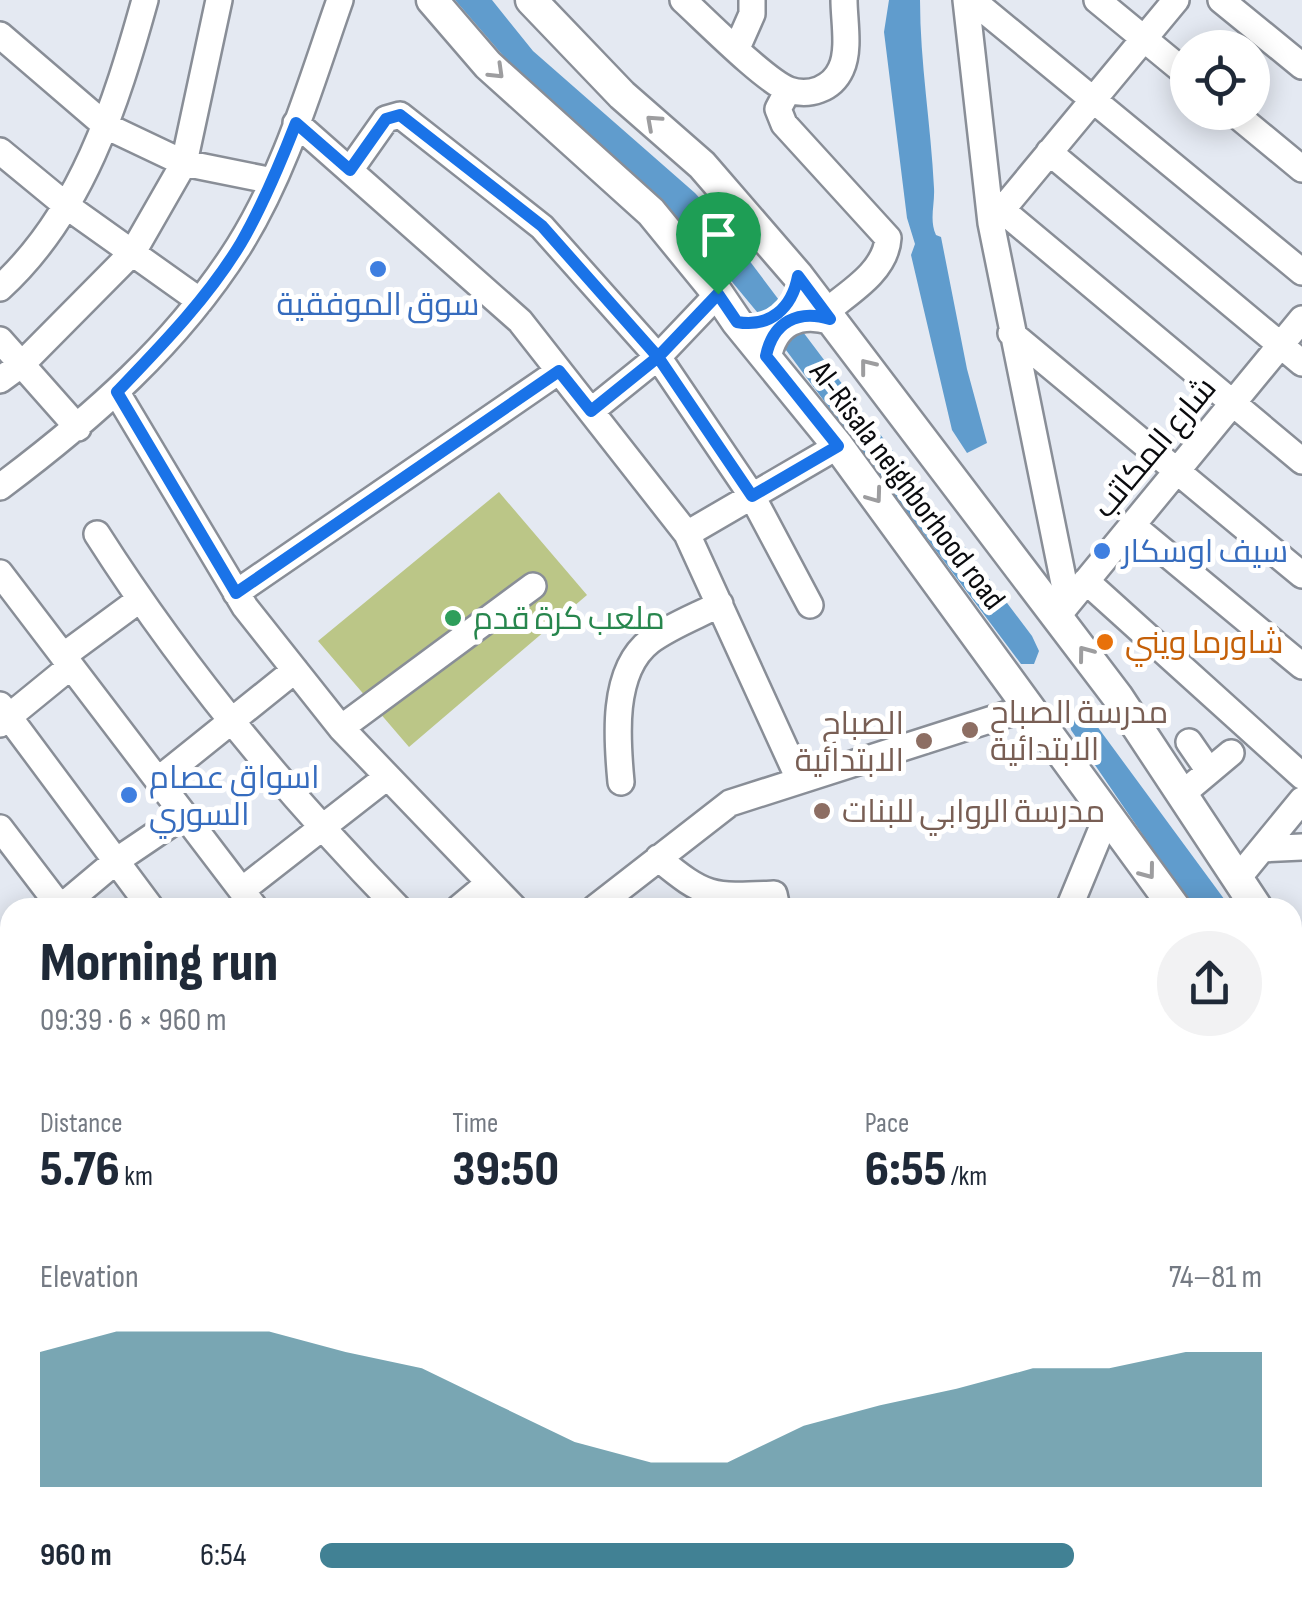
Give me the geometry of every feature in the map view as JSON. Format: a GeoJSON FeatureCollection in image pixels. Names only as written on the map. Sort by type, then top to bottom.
{"type":"FeatureCollection","features":[{"type":"Feature","properties":{"kind":"main road","name":"Al-Risala neighborhood road"},"geometry":{"type":"LineString","coordinates":[[432,0],[488,65],[651,212],[756,337],[1167,898]]}},
{"type":"Feature","properties":{"kind":"main road","name":"Al-Risala neighborhood road"},"geometry":{"type":"LineString","coordinates":[[531,0],[622,95],[702,166],[1062,610],[1251,898]]}},
{"type":"Feature","properties":{"kind":"main road"},"geometry":{"type":"LineString","coordinates":[[756,337],[773,318],[811,303]]}},
{"type":"Feature","properties":{"kind":"street"},"geometry":{"type":"LineString","coordinates":[[0,380],[22,364],[133,252],[184,163],[219,0]]}},
{"type":"Feature","properties":{"kind":"street"},"geometry":{"type":"LineString","coordinates":[[0,487],[78,428],[117,392],[200,301],[240,244],[273,181],[340,0]]}},
{"type":"Feature","properties":{"kind":"street"},"geometry":{"type":"LineString","coordinates":[[683,0],[788,90],[815,92],[826,88],[842,69],[844,0]]}},
{"type":"Feature","properties":{"kind":"street"},"geometry":{"type":"LineString","coordinates":[[736,48],[752,14],[752,0]]}},
{"type":"Feature","properties":{"kind":"street"},"geometry":{"type":"LineString","coordinates":[[969,0],[1302,272]]}},
{"type":"Feature","properties":{"kind":"street"},"geometry":{"type":"LineString","coordinates":[[969,0],[1011,333],[1062,610]]}},
{"type":"Feature","properties":{"kind":"street"},"geometry":{"type":"LineString","coordinates":[[1096,0],[1170,60]]}},
{"type":"Feature","properties":{"kind":"street"},"geometry":{"type":"LineString","coordinates":[[997,216],[1176,0]]}},
{"type":"Feature","properties":{"kind":"street"},"geometry":{"type":"LineString","coordinates":[[1221,0],[1302,66]]}},
{"type":"Feature","properties":{"kind":"street"},"geometry":{"type":"LineString","coordinates":[[4,278],[68,207],[106,126],[136,5]]}},
{"type":"Feature","properties":{"kind":"street"},"geometry":{"type":"LineString","coordinates":[[0,35],[106,126],[184,163],[273,181]]}},
{"type":"Feature","properties":{"kind":"street"},"geometry":{"type":"LineString","coordinates":[[788,90],[778,109],[784,124],[888,238],[887,254],[868,277],[811,303]]}},
{"type":"Feature","properties":{"kind":"street"},"geometry":{"type":"LineString","coordinates":[[350,170],[386,119],[400,115],[542,226],[658,357],[752,496],[810,605]]}},
{"type":"Feature","properties":{"kind":"street"},"geometry":{"type":"LineString","coordinates":[[296,123],[520,321],[687,534],[800,779]]}},
{"type":"Feature","properties":{"kind":"street"},"geometry":{"type":"LineString","coordinates":[[1255,130],[1302,169]]}},
{"type":"Feature","properties":{"kind":"street"},"geometry":{"type":"LineString","coordinates":[[0,151],[68,207],[200,301]]}},
{"type":"Feature","properties":{"kind":"street"},"geometry":{"type":"LineString","coordinates":[[1050,152],[1302,362]]}},
{"type":"Feature","properties":{"kind":"street"},"geometry":{"type":"LineString","coordinates":[[997,216],[1302,461]]}},
{"type":"Feature","properties":{"kind":"street"},"geometry":{"type":"LineString","coordinates":[[591,411],[658,357],[718,294]]}},
{"type":"Feature","properties":{"kind":"street","name":"شارع المكاتب"},"geometry":{"type":"LineString","coordinates":[[1062,610],[1302,319]]}},
{"type":"Feature","properties":{"kind":"street"},"geometry":{"type":"LineString","coordinates":[[1011,333],[1302,575]]}},
{"type":"Feature","properties":{"kind":"street"},"geometry":{"type":"LineString","coordinates":[[0,340],[78,428]]}},
{"type":"Feature","properties":{"kind":"street"},"geometry":{"type":"LineString","coordinates":[[236,593],[559,371]]}},
{"type":"Feature","properties":{"kind":"street"},"geometry":{"type":"LineString","coordinates":[[117,392],[236,593],[340,728],[504,898]]}},
{"type":"Feature","properties":{"kind":"street"},"geometry":{"type":"LineString","coordinates":[[687,534],[838,446]]}},
{"type":"Feature","properties":{"kind":"street"},"geometry":{"type":"LineString","coordinates":[[1132,525],[1302,666]]}},
{"type":"Feature","properties":{"kind":"street"},"geometry":{"type":"LineString","coordinates":[[97,534],[139,600],[233,720],[320,828],[388,898]]}},
{"type":"Feature","properties":{"kind":"street"},"geometry":{"type":"LineString","coordinates":[[0,573],[247,898]]}},
{"type":"Feature","properties":{"kind":"street"},"geometry":{"type":"LineString","coordinates":[[1086,581],[1302,776]]}},
{"type":"Feature","properties":{"kind":"street"},"geometry":{"type":"LineString","coordinates":[[340,728],[533,586]]}},
{"type":"Feature","properties":{"kind":"street"},"geometry":{"type":"LineString","coordinates":[[139,600],[3,715],[144,898]]}},
{"type":"Feature","properties":{"kind":"street"},"geometry":{"type":"LineString","coordinates":[[620,782],[617,740],[623,689],[632,665],[648,642],[720,604]]}},
{"type":"Feature","properties":{"kind":"street"},"geometry":{"type":"LineString","coordinates":[[158,780],[295,670]]}},
{"type":"Feature","properties":{"kind":"street"},"geometry":{"type":"LineString","coordinates":[[607,898],[730,803],[1030,707]]}},
{"type":"Feature","properties":{"kind":"street"},"geometry":{"type":"LineString","coordinates":[[1189,742],[1209,771]]}},
{"type":"Feature","properties":{"kind":"street"},"geometry":{"type":"LineString","coordinates":[[1181,795],[1231,753]]}},
{"type":"Feature","properties":{"kind":"street"},"geometry":{"type":"LineString","coordinates":[[249,898],[320,828],[387,777]]}},
{"type":"Feature","properties":{"kind":"street"},"geometry":{"type":"LineString","coordinates":[[1238,878],[1302,800]]}},
{"type":"Feature","properties":{"kind":"street"},"geometry":{"type":"LineString","coordinates":[[72,898],[116,861],[184,814]]}},
{"type":"Feature","properties":{"kind":"street"},"geometry":{"type":"LineString","coordinates":[[1073,898],[1107,816]]}},
{"type":"Feature","properties":{"kind":"street"},"geometry":{"type":"LineString","coordinates":[[0,828],[54,898]]}},
{"type":"Feature","properties":{"kind":"street"},"geometry":{"type":"LineString","coordinates":[[1262,849],[1302,847]]}},
{"type":"Feature","properties":{"kind":"street"},"geometry":{"type":"LineString","coordinates":[[658,858],[693,888],[725,896],[774,894],[775,898]]}},
{"type":"Feature","properties":{"kind":"street"},"geometry":{"type":"LineString","coordinates":[[471,898],[490,883]]}},
{"type":"Feature","properties":{"kind":"green space","name":"ملعب كرة قدم"},"geometry":{"type":"Polygon","coordinates":[[[499,492],[587,595],[409,747],[318,641],[499,492]]]}},
{"type":"Feature","properties":{"kind":"water"},"geometry":{"type":"Polygon","coordinates":[[[455,0],[492,0],[533,51],[715,215],[1032,636],[1039,651],[1034,664],[1021,664],[762,318],[704,248],[649,190],[511,65],[455,0]]]}},
{"type":"Feature","properties":{"kind":"water"},"geometry":{"type":"Polygon","coordinates":[[[889,0],[920,0],[934,188],[933,224],[936,235],[941,237],[967,369],[987,443],[967,453],[952,430],[911,255],[915,244],[907,218],[884,32],[889,0]]]}},
{"type":"Feature","properties":{"kind":"water"},"geometry":{"type":"Polygon","coordinates":[[[1079,713],[1094,722],[1223,898],[1186,898],[1071,730],[1070,721],[1079,713]]]}},
{"type":"Feature","properties":{"kind":"place","name":"سوق الموفقية"},"geometry":{"type":"Point","coordinates":[378,269]}},
{"type":"Feature","properties":{"kind":"place","name":"سيف اوسكار"},"geometry":{"type":"Point","coordinates":[1102,551]}},
{"type":"Feature","properties":{"kind":"place","name":"ملعب كرة قدم"},"geometry":{"type":"Point","coordinates":[453,618]}},
{"type":"Feature","properties":{"kind":"place","name":"شاورما ويني"},"geometry":{"type":"Point","coordinates":[1105,642]}},
{"type":"Feature","properties":{"kind":"place","name":"مدرسة الصباح الابتدائية"},"geometry":{"type":"Point","coordinates":[970,730]}},
{"type":"Feature","properties":{"kind":"place","name":"الصباح الابتدائية"},"geometry":{"type":"Point","coordinates":[924,741]}},
{"type":"Feature","properties":{"kind":"place","name":"اسواق عصام السوري"},"geometry":{"type":"Point","coordinates":[129,795]}},
{"type":"Feature","properties":{"kind":"place","name":"مدرسة الروابي للبنات"},"geometry":{"type":"Point","coordinates":[822,811]}},
{"type":"Feature","properties":{"kind":"route"},"geometry":{"type":"LineString","coordinates":[[718,294],[658,357],[591,411],[559,371],[236,593],[117,392],[200,301],[240,244],[273,181],[296,123],[350,170],[386,119],[400,115],[542,226],[658,357],[752,496],[838,446],[766,356],[774,332],[784,322],[810,314],[830,319],[798,276],[787,304],[764,322],[737,322],[718,294]]}}]}
